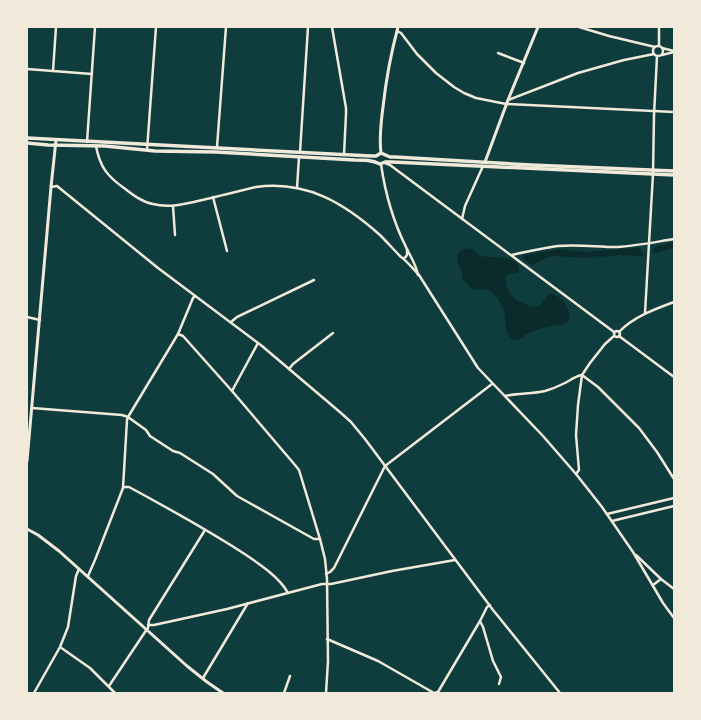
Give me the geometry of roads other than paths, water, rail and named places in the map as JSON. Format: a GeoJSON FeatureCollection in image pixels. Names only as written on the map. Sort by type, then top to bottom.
{"type":"FeatureCollection","features":[{"type":"Feature","properties":{"kind":"main road"},"geometry":{"type":"LineString","coordinates":[[27,138],[96,141],[299,155],[362,160],[376,162],[378,164],[392,162],[653,172],[674,171]]}},
{"type":"Feature","properties":{"kind":"main road"},"geometry":{"type":"LineString","coordinates":[[56,145],[70,141]]}},
{"type":"Feature","properties":{"kind":"main road"},"geometry":{"type":"LineString","coordinates":[[27,143],[105,146],[147,150],[216,150]]}},
{"type":"Feature","properties":{"kind":"main road"},"geometry":{"type":"LineString","coordinates":[[299,155],[344,154],[376,156],[383,154],[392,157],[653,172],[674,175]]}},
{"type":"Feature","properties":{"kind":"main road"},"geometry":{"type":"LineString","coordinates":[[383,154],[386,159],[384,163]]}},
{"type":"Feature","properties":{"kind":"main road"},"geometry":{"type":"LineString","coordinates":[[376,156],[376,162]]}},
{"type":"Feature","properties":{"kind":"street"},"geometry":{"type":"LineString","coordinates":[[53,71],[56,27]]}},
{"type":"Feature","properties":{"kind":"street"},"geometry":{"type":"LineString","coordinates":[[86,146],[95,27]]}},
{"type":"Feature","properties":{"kind":"street"},"geometry":{"type":"LineString","coordinates":[[147,150],[156,27]]}},
{"type":"Feature","properties":{"kind":"street"},"geometry":{"type":"LineString","coordinates":[[216,150],[226,27]]}},
{"type":"Feature","properties":{"kind":"street"},"geometry":{"type":"LineString","coordinates":[[297,188],[308,27]]}},
{"type":"Feature","properties":{"kind":"street"},"geometry":{"type":"LineString","coordinates":[[332,27],[346,108],[344,154]]}},
{"type":"Feature","properties":{"kind":"street"},"geometry":{"type":"LineString","coordinates":[[462,219],[465,206],[485,162],[507,102],[538,27]]}},
{"type":"Feature","properties":{"kind":"street"},"geometry":{"type":"LineString","coordinates":[[579,27],[674,52]]}},
{"type":"Feature","properties":{"kind":"street"},"geometry":{"type":"LineString","coordinates":[[654,54],[653,50],[657,47],[659,27]]}},
{"type":"Feature","properties":{"kind":"street"},"geometry":{"type":"LineString","coordinates":[[397,29],[428,66],[454,87],[476,98],[507,102],[674,112]]}},
{"type":"Feature","properties":{"kind":"street"},"geometry":{"type":"LineString","coordinates":[[383,154],[380,142],[385,89],[397,29]]}},
{"type":"Feature","properties":{"kind":"street"},"geometry":{"type":"LineString","coordinates":[[661,55],[663,52],[662,48]]}},
{"type":"Feature","properties":{"kind":"street"},"geometry":{"type":"LineString","coordinates":[[507,102],[583,71],[624,60],[654,54],[657,56],[674,52]]}},
{"type":"Feature","properties":{"kind":"street"},"geometry":{"type":"LineString","coordinates":[[498,53],[524,63]]}},
{"type":"Feature","properties":{"kind":"street"},"geometry":{"type":"LineString","coordinates":[[645,313],[653,172],[657,56]]}},
{"type":"Feature","properties":{"kind":"street"},"geometry":{"type":"LineString","coordinates":[[27,68],[92,74]]}},
{"type":"Feature","properties":{"kind":"street"},"geometry":{"type":"LineString","coordinates":[[27,461],[56,140]]}},
{"type":"Feature","properties":{"kind":"street"},"geometry":{"type":"LineString","coordinates":[[96,141],[98,155],[107,174],[132,195],[143,201],[161,206],[173,206],[266,186],[297,188],[328,198],[350,210],[379,234],[401,257],[405,258],[411,256],[413,259]]}},
{"type":"Feature","properties":{"kind":"street"},"geometry":{"type":"LineString","coordinates":[[419,275],[413,259],[406,247],[386,194],[384,163],[390,165],[614,332],[619,332],[645,313],[674,302]]}},
{"type":"Feature","properties":{"kind":"street"},"geometry":{"type":"LineString","coordinates":[[51,187],[57,186],[158,268],[258,343],[351,422],[455,560],[560,693]]}},
{"type":"Feature","properties":{"kind":"street"},"geometry":{"type":"LineString","coordinates":[[213,197],[227,251]]}},
{"type":"Feature","properties":{"kind":"street"},"geometry":{"type":"LineString","coordinates":[[173,206],[175,234]]}},
{"type":"Feature","properties":{"kind":"street"},"geometry":{"type":"LineString","coordinates":[[512,255],[559,246],[585,245],[618,247],[649,244],[674,239]]}},
{"type":"Feature","properties":{"kind":"street"},"geometry":{"type":"LineString","coordinates":[[406,247],[406,262],[419,275],[478,368],[543,436],[576,474],[612,521],[674,618]]}},
{"type":"Feature","properties":{"kind":"street"},"geometry":{"type":"LineString","coordinates":[[231,322],[237,317],[314,280]]}},
{"type":"Feature","properties":{"kind":"street"},"geometry":{"type":"LineString","coordinates":[[88,576],[123,488],[128,418],[178,334],[195,296]]}},
{"type":"Feature","properties":{"kind":"street"},"geometry":{"type":"LineString","coordinates":[[27,317],[40,320]]}},
{"type":"Feature","properties":{"kind":"street"},"geometry":{"type":"LineString","coordinates":[[619,332],[619,336]]}},
{"type":"Feature","properties":{"kind":"street"},"geometry":{"type":"LineString","coordinates":[[289,369],[293,364],[333,333]]}},
{"type":"Feature","properties":{"kind":"street"},"geometry":{"type":"LineString","coordinates":[[178,334],[183,336],[232,391],[297,467],[301,475],[325,559],[328,661],[326,693]]}},
{"type":"Feature","properties":{"kind":"street"},"geometry":{"type":"LineString","coordinates":[[576,474],[579,466],[576,435],[582,375],[605,344],[614,336],[619,336],[674,377]]}},
{"type":"Feature","properties":{"kind":"street"},"geometry":{"type":"LineString","coordinates":[[232,391],[258,343]]}},
{"type":"Feature","properties":{"kind":"street"},"geometry":{"type":"LineString","coordinates":[[505,396],[511,394],[546,391],[582,375]]}},
{"type":"Feature","properties":{"kind":"street"},"geometry":{"type":"LineString","coordinates":[[582,375],[598,387],[639,428],[657,452],[674,479]]}},
{"type":"Feature","properties":{"kind":"street"},"geometry":{"type":"LineString","coordinates":[[326,574],[334,568],[385,466],[492,384]]}},
{"type":"Feature","properties":{"kind":"street"},"geometry":{"type":"LineString","coordinates":[[32,408],[122,416],[128,418],[146,430],[150,436],[213,474],[241,498],[314,539],[320,539]]}},
{"type":"Feature","properties":{"kind":"street"},"geometry":{"type":"LineString","coordinates":[[27,414],[31,415]]}},
{"type":"Feature","properties":{"kind":"street"},"geometry":{"type":"LineString","coordinates":[[123,488],[129,487],[205,530],[260,565],[281,584],[288,593]]}},
{"type":"Feature","properties":{"kind":"street"},"geometry":{"type":"LineString","coordinates":[[607,514],[674,498]]}},
{"type":"Feature","properties":{"kind":"street"},"geometry":{"type":"LineString","coordinates":[[612,521],[674,506]]}},
{"type":"Feature","properties":{"kind":"street"},"geometry":{"type":"LineString","coordinates":[[27,529],[47,541],[80,568],[148,627],[203,678],[223,693]]}},
{"type":"Feature","properties":{"kind":"street"},"geometry":{"type":"LineString","coordinates":[[109,686],[148,627],[149,620],[205,530]]}},
{"type":"Feature","properties":{"kind":"street"},"geometry":{"type":"LineString","coordinates":[[633,552],[661,579],[674,589]]}},
{"type":"Feature","properties":{"kind":"street"},"geometry":{"type":"LineString","coordinates":[[148,627],[326,584],[455,560]]}},
{"type":"Feature","properties":{"kind":"street"},"geometry":{"type":"LineString","coordinates":[[34,693],[60,647],[69,622],[76,576],[80,568]]}},
{"type":"Feature","properties":{"kind":"street"},"geometry":{"type":"LineString","coordinates":[[653,585],[661,579]]}},
{"type":"Feature","properties":{"kind":"street"},"geometry":{"type":"LineString","coordinates":[[203,678],[248,603]]}},
{"type":"Feature","properties":{"kind":"street"},"geometry":{"type":"LineString","coordinates":[[327,639],[379,661],[434,693],[438,692],[487,607],[490,605]]}},
{"type":"Feature","properties":{"kind":"street"},"geometry":{"type":"LineString","coordinates":[[480,621],[493,661],[501,677],[499,684]]}},
{"type":"Feature","properties":{"kind":"street"},"geometry":{"type":"LineString","coordinates":[[60,647],[90,668],[115,693]]}},
{"type":"Feature","properties":{"kind":"street"},"geometry":{"type":"LineString","coordinates":[[284,693],[290,676]]}},
{"type":"Feature","properties":{"kind":"water"},"geometry":{"type":"Polygon","coordinates":[[[674,242],[674,248],[654,253],[652,252],[654,247],[674,242]]]}},
{"type":"Feature","properties":{"kind":"water"},"geometry":{"type":"Polygon","coordinates":[[[471,248],[481,256],[510,259],[515,262],[518,266],[519,272],[508,274],[506,276],[508,290],[512,296],[516,300],[530,306],[537,307],[549,294],[554,295],[565,303],[569,312],[569,321],[537,330],[517,340],[511,339],[507,333],[503,308],[497,297],[488,290],[472,289],[462,278],[462,272],[459,267],[457,255],[461,250],[471,248]]]}},
{"type":"Feature","properties":{"kind":"water"},"geometry":{"type":"Polygon","coordinates":[[[560,249],[585,252],[641,249],[640,252],[644,253],[643,256],[618,255],[585,258],[555,256],[546,258],[532,265],[523,258],[525,255],[560,249]]]}}]}
